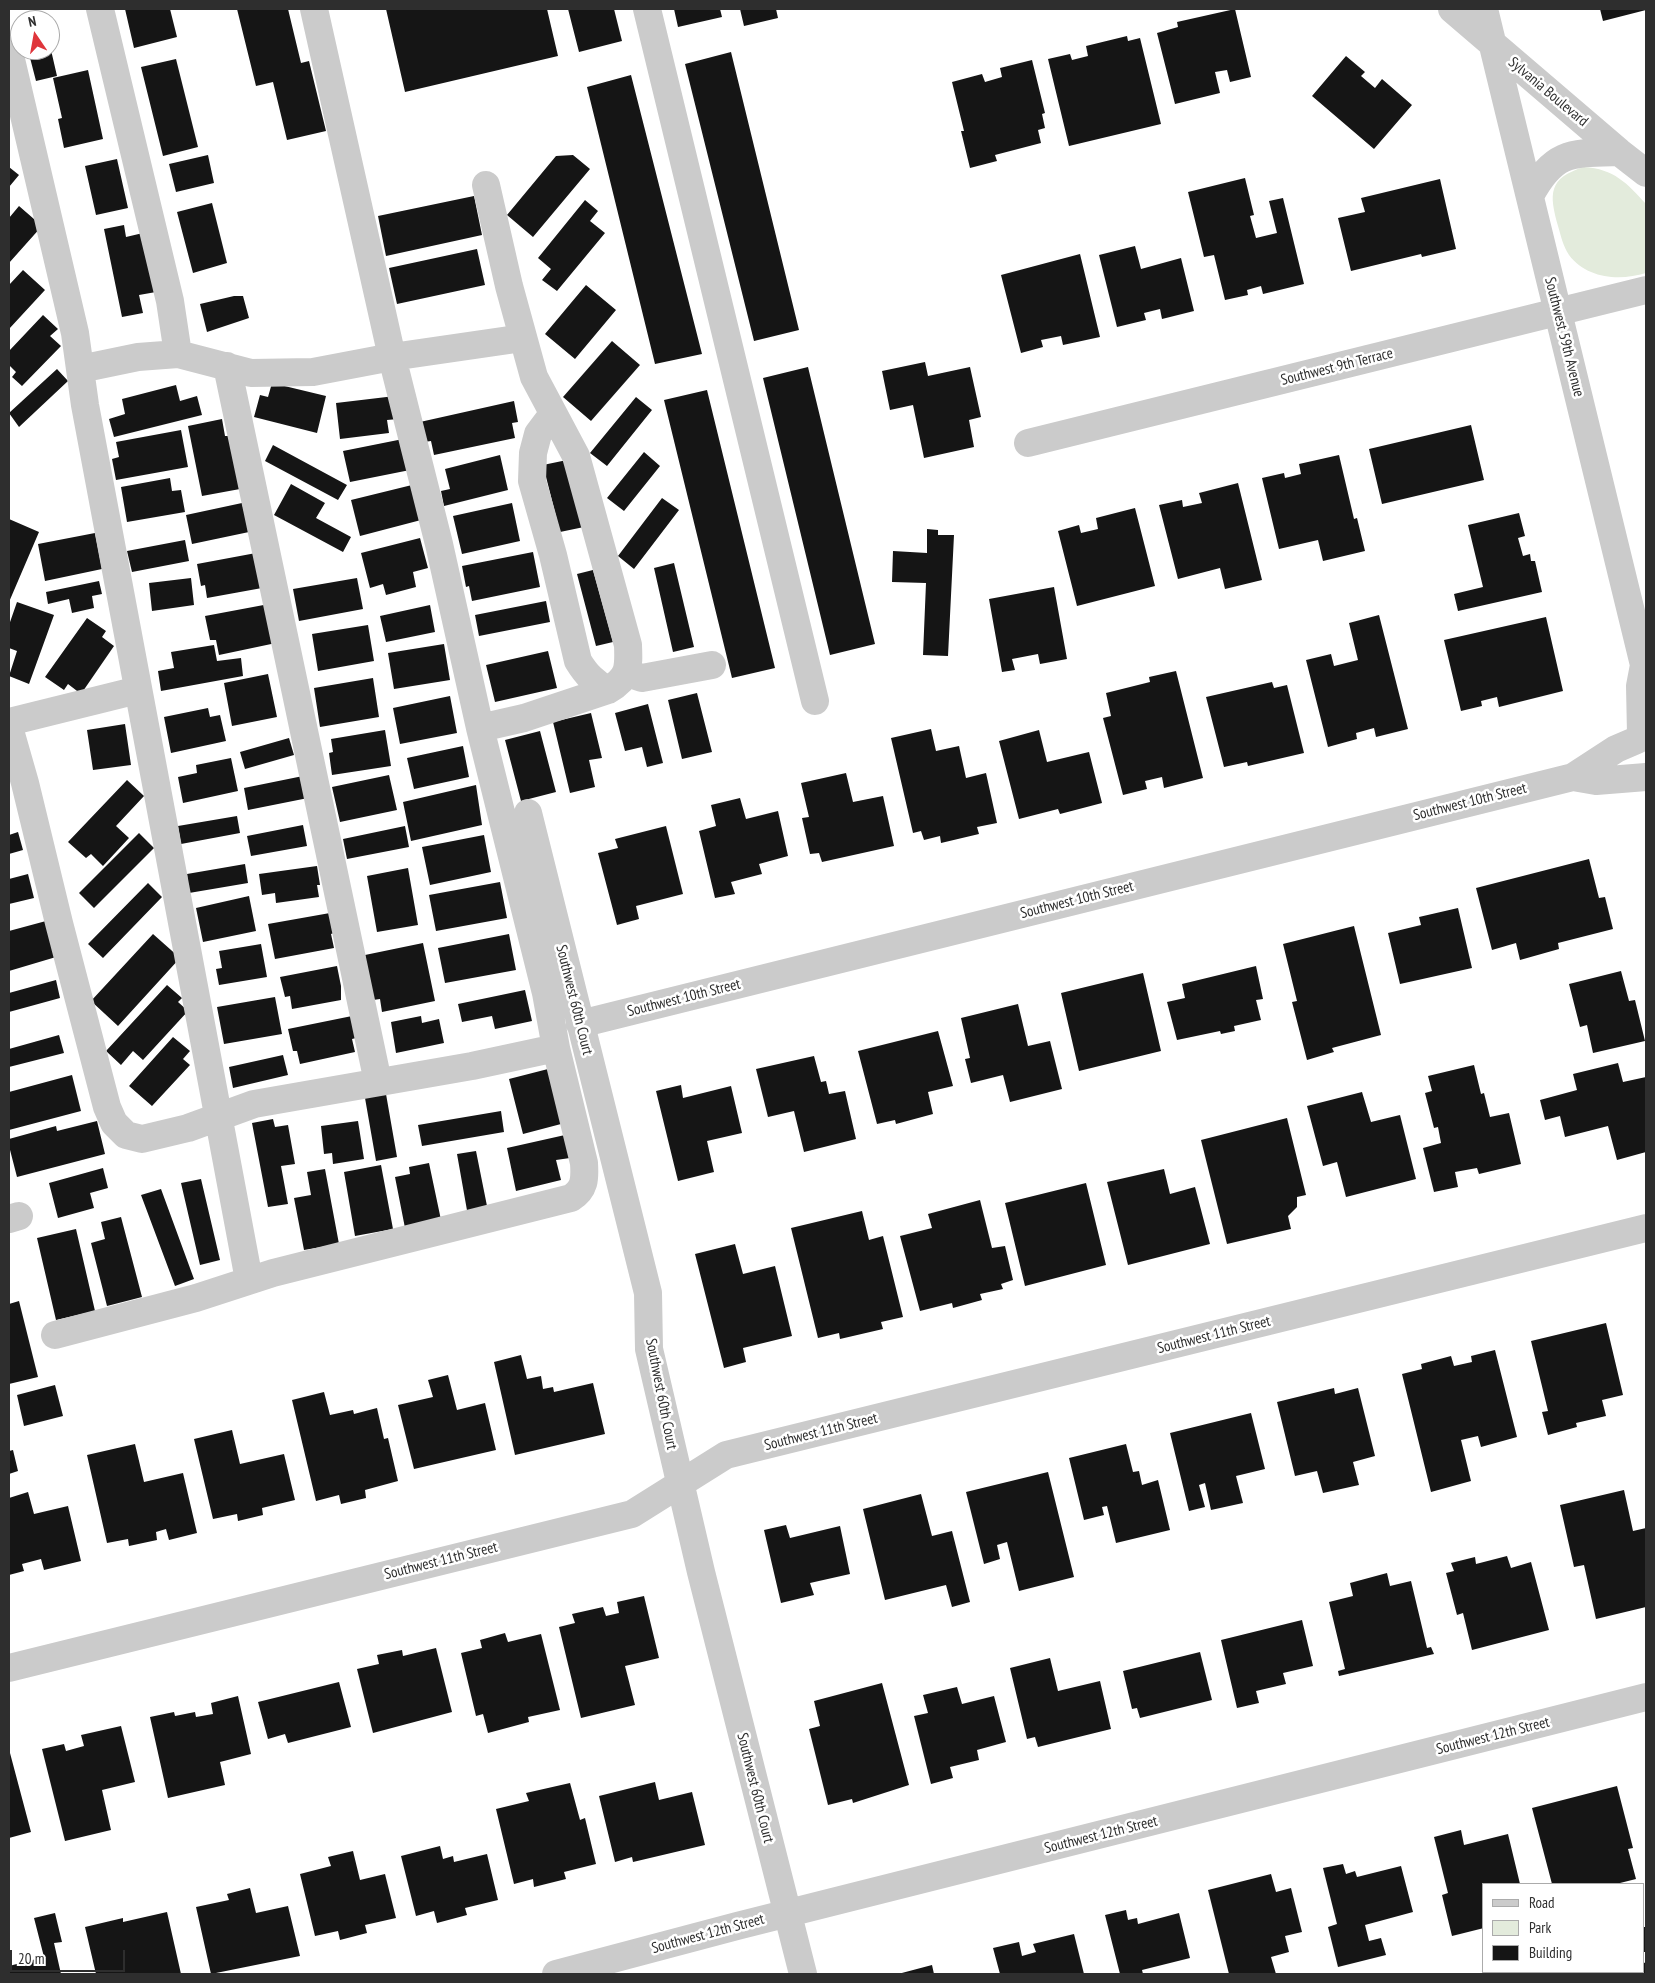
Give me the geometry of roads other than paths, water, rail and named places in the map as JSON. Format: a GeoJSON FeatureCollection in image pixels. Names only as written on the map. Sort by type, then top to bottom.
{"type":"FeatureCollection","features":[{"type":"Feature","properties":{"kind":"street"},"geometry":{"type":"LineString","coordinates":[[100,9],[170,301],[178,354]]}},
{"type":"Feature","properties":{"kind":"street"},"geometry":{"type":"LineString","coordinates":[[54,1335],[196,1298],[283,1270],[571,1198],[580,1192],[585,1180],[584,1163],[556,1048],[546,993],[480,728],[439,544],[392,357],[314,9]]}},
{"type":"Feature","properties":{"kind":"street"},"geometry":{"type":"LineString","coordinates":[[647,9],[815,700]]}},
{"type":"Feature","properties":{"kind":"street","name":"Sylvania Boulevard"},"geometry":{"type":"LineString","coordinates":[[1452,9],[1646,173]]}},
{"type":"Feature","properties":{"kind":"street","name":"Southwest 59th Avenue"},"geometry":{"type":"LineString","coordinates":[[1484,9],[1645,667],[1640,686],[1641,734],[1634,749],[1638,767],[1646,777]]}},
{"type":"Feature","properties":{"kind":"street"},"geometry":{"type":"LineString","coordinates":[[9,51],[75,334],[85,405],[217,1118],[249,1280]]}},
{"type":"Feature","properties":{"kind":"street"},"geometry":{"type":"LineString","coordinates":[[1530,196],[1549,167],[1564,157],[1585,153],[1619,152]]}},
{"type":"Feature","properties":{"kind":"street"},"geometry":{"type":"LineString","coordinates":[[486,185],[509,286],[534,377],[576,456],[628,645],[617,682]]}},
{"type":"Feature","properties":{"kind":"street","name":"Southwest 9th Terrace"},"geometry":{"type":"LineString","coordinates":[[1028,443],[1646,290]]}},
{"type":"Feature","properties":{"kind":"street"},"geometry":{"type":"LineString","coordinates":[[80,369],[138,357],[178,354],[251,373],[313,372],[392,357],[523,338]]}},
{"type":"Feature","properties":{"kind":"street"},"geometry":{"type":"LineString","coordinates":[[227,366],[378,1082]]}},
{"type":"Feature","properties":{"kind":"street"},"geometry":{"type":"LineString","coordinates":[[553,414],[538,434],[533,453],[532,481],[553,555],[578,661],[596,684],[642,678],[712,665]]}},
{"type":"Feature","properties":{"kind":"street"},"geometry":{"type":"LineString","coordinates":[[480,728],[524,718],[617,682]]}},
{"type":"Feature","properties":{"kind":"street"},"geometry":{"type":"LineString","coordinates":[[9,722],[138,690]]}},
{"type":"Feature","properties":{"kind":"street"},"geometry":{"type":"LineString","coordinates":[[9,727],[26,783],[59,923],[106,1107],[114,1123],[126,1135],[142,1139],[188,1128],[254,1104],[472,1066],[556,1048]]}},
{"type":"Feature","properties":{"kind":"street","name":"Southwest 10th Street"},"geometry":{"type":"LineString","coordinates":[[580,1024],[1573,777],[1641,734]]}},
{"type":"Feature","properties":{"kind":"street","name":"Southwest 10th Street"},"geometry":{"type":"LineString","coordinates":[[1573,777],[1596,781],[1646,777]]}},
{"type":"Feature","properties":{"kind":"street","name":"Southwest 60th Court"},"geometry":{"type":"LineString","coordinates":[[528,813],[648,1293],[649,1349],[680,1483],[803,1974]]}},
{"type":"Feature","properties":{"kind":"street","name":"Southwest 11th Street"},"geometry":{"type":"LineString","coordinates":[[9,1668],[632,1514],[726,1455],[1646,1228]]}},
{"type":"Feature","properties":{"kind":"street","name":"Southwest 12th Street"},"geometry":{"type":"LineString","coordinates":[[556,1974],[788,1913],[1646,1697]]}}]}
